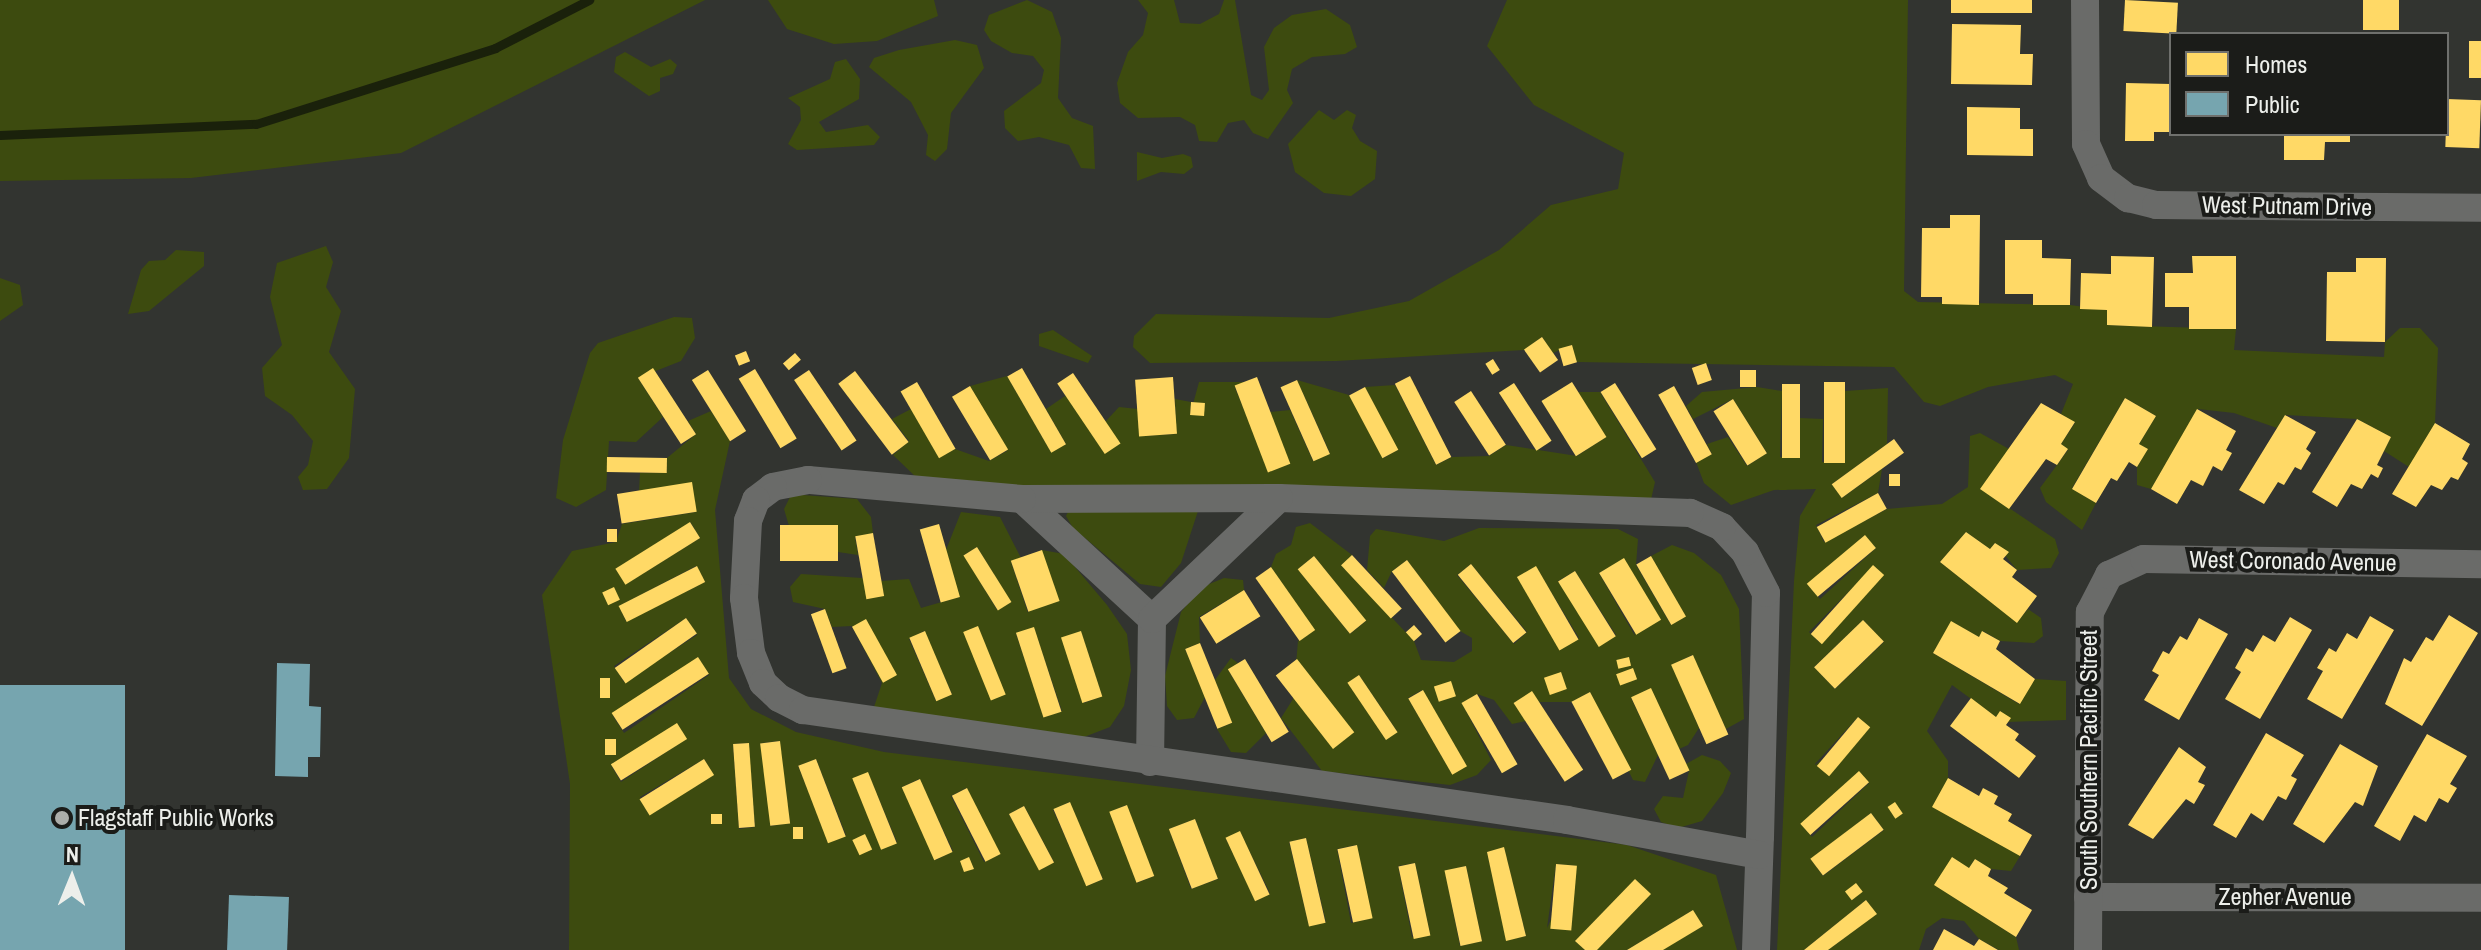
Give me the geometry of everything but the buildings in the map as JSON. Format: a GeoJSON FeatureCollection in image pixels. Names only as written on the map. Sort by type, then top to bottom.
{"type":"FeatureCollection","features":[{"type":"Feature","properties":{"kind":"street","name":"West Putnam Drive"},"geometry":{"type":"LineString","coordinates":[[2085,0],[2086,144],[2101,178],[2128,198],[2156,205],[2481,208]]}},
{"type":"Feature","properties":{"kind":"street"},"geometry":{"type":"LineString","coordinates":[[1756,950],[1759,855],[1766,593],[1745,552],[1722,527],[1690,513],[1654,508],[1423,506],[1279,498],[1022,499],[808,480],[773,487],[756,500],[748,521],[744,598],[751,653],[763,683],[779,698],[815,713],[1567,820],[1759,855]]}},
{"type":"Feature","properties":{"kind":"street"},"geometry":{"type":"LineString","coordinates":[[1150,762],[1152,619],[1279,498]]}},
{"type":"Feature","properties":{"kind":"street"},"geometry":{"type":"LineString","coordinates":[[1022,499],[1152,619]]}},
{"type":"Feature","properties":{"kind":"street","name":"West Coronado Avenue"},"geometry":{"type":"LineString","coordinates":[[2109,575],[2144,559],[2481,564]]}},
{"type":"Feature","properties":{"kind":"street","name":"South Southern Pacific Street"},"geometry":{"type":"LineString","coordinates":[[2088,950],[2090,612],[2109,575]]}},
{"type":"Feature","properties":{"kind":"street","name":"Zepher Avenue"},"geometry":{"type":"LineString","coordinates":[[2088,897],[2481,898]]}},
{"type":"Feature","properties":{"kind":"green space"},"geometry":{"type":"Polygon","coordinates":[[[0,0],[705,0],[401,153],[191,178],[0,181],[0,0]]]}},
{"type":"Feature","properties":{"kind":"green space"},"geometry":{"type":"Polygon","coordinates":[[[768,0],[934,0],[938,16],[877,41],[834,44],[787,29],[768,0]]]}},
{"type":"Feature","properties":{"kind":"green space"},"geometry":{"type":"Polygon","coordinates":[[[1027,0],[1052,12],[1061,38],[1058,98],[1072,118],[1093,126],[1095,169],[1081,168],[1069,145],[1039,137],[1018,141],[1005,128],[1004,111],[1041,83],[1044,70],[1033,56],[1012,53],[991,41],[984,30],[989,15],[1027,0]]]}},
{"type":"Feature","properties":{"kind":"green space"},"geometry":{"type":"Polygon","coordinates":[[[1138,0],[1174,0],[1180,23],[1200,24],[1219,14],[1224,0],[1235,0],[1251,95],[1262,100],[1269,90],[1264,47],[1274,28],[1292,15],[1326,9],[1350,25],[1357,47],[1345,54],[1312,57],[1292,69],[1287,90],[1293,103],[1268,139],[1253,133],[1244,120],[1228,123],[1217,142],[1199,141],[1195,125],[1180,117],[1138,118],[1120,103],[1117,83],[1128,52],[1143,35],[1148,13],[1138,0]]]}},
{"type":"Feature","properties":{"kind":"green space"},"geometry":{"type":"Polygon","coordinates":[[[1507,0],[1908,0],[1904,291],[1918,302],[2070,305],[2107,310],[2107,325],[2236,329],[2234,350],[2384,357],[2385,342],[2400,328],[2420,328],[2438,348],[2435,423],[2409,467],[2384,451],[2391,437],[2357,419],[2285,415],[2277,428],[2234,413],[2198,409],[2151,489],[2137,485],[2137,467],[2147,450],[2139,444],[2156,416],[2125,398],[2072,488],[2096,503],[2082,530],[2046,502],[2040,488],[2068,450],[2061,444],[2075,423],[2061,414],[2073,384],[2055,375],[1988,387],[1940,406],[1924,402],[1894,367],[1577,362],[1571,345],[1553,353],[1542,337],[1524,350],[1336,361],[1150,363],[1133,347],[1134,336],[1156,314],[1329,318],[1409,301],[1499,250],[1551,205],[1618,189],[1624,153],[1534,105],[1487,46],[1507,0]]]}},
{"type":"Feature","properties":{"kind":"green space"},"geometry":{"type":"Polygon","coordinates":[[[955,40],[977,45],[984,68],[951,113],[947,149],[935,161],[926,155],[928,135],[911,102],[869,67],[874,58],[899,50],[955,40]]]}},
{"type":"Feature","properties":{"kind":"green space"},"geometry":{"type":"Polygon","coordinates":[[[625,52],[651,67],[670,59],[677,65],[673,74],[660,78],[660,91],[649,96],[614,72],[616,57],[625,52]]]}},
{"type":"Feature","properties":{"kind":"green space"},"geometry":{"type":"Polygon","coordinates":[[[846,59],[860,79],[859,99],[819,122],[826,132],[868,125],[880,137],[874,145],[797,150],[788,144],[801,120],[800,107],[788,98],[830,79],[835,62],[846,59]]]}},
{"type":"Feature","properties":{"kind":"green space"},"geometry":{"type":"Polygon","coordinates":[[[1319,110],[1334,120],[1347,110],[1356,115],[1352,128],[1360,141],[1377,151],[1375,179],[1351,196],[1324,193],[1295,172],[1288,144],[1319,110]]]}},
{"type":"Feature","properties":{"kind":"green space"},"geometry":{"type":"Polygon","coordinates":[[[1137,152],[1162,158],[1183,154],[1191,157],[1193,167],[1184,174],[1161,172],[1137,181],[1137,152]]]}},
{"type":"Feature","properties":{"kind":"green space"},"geometry":{"type":"Polygon","coordinates":[[[326,246],[333,262],[326,287],[341,311],[329,352],[355,389],[349,458],[327,489],[303,490],[298,477],[308,465],[313,441],[292,415],[265,396],[262,368],[282,345],[270,297],[277,263],[326,246]]]}},
{"type":"Feature","properties":{"kind":"green space"},"geometry":{"type":"Polygon","coordinates":[[[176,250],[204,252],[204,266],[149,311],[128,314],[141,270],[149,261],[165,260],[176,250]]]}},
{"type":"Feature","properties":{"kind":"green space"},"geometry":{"type":"Polygon","coordinates":[[[0,278],[20,285],[23,305],[0,321],[0,278]]]}},
{"type":"Feature","properties":{"kind":"green space"},"geometry":{"type":"Polygon","coordinates":[[[674,317],[692,318],[695,338],[681,361],[638,378],[663,417],[636,442],[609,441],[606,490],[576,507],[556,498],[563,440],[590,353],[598,343],[674,317]]]}},
{"type":"Feature","properties":{"kind":"green space"},"geometry":{"type":"Polygon","coordinates":[[[1053,330],[1092,356],[1088,363],[1039,346],[1039,334],[1053,330]]]}},
{"type":"Feature","properties":{"kind":"green space"},"geometry":{"type":"Polygon","coordinates":[[[1007,376],[1051,452],[1066,444],[1046,409],[1065,396],[1105,422],[1119,407],[1138,409],[1140,436],[1176,434],[1175,399],[1191,402],[1190,415],[1199,382],[1245,382],[1235,388],[1270,471],[1270,412],[1290,410],[1313,461],[1330,453],[1297,380],[1349,395],[1384,458],[1397,450],[1365,387],[1395,385],[1436,465],[1452,457],[1489,456],[1506,445],[1577,456],[1606,437],[1578,392],[1600,392],[1655,482],[1650,504],[1007,486],[919,480],[893,455],[909,441],[892,419],[911,409],[940,457],[955,449],[989,461],[1007,451],[970,386],[1007,376]]]}},
{"type":"Feature","properties":{"kind":"green space"},"geometry":{"type":"Polygon","coordinates":[[[1757,387],[1782,391],[1780,457],[1799,457],[1799,418],[1823,419],[1822,462],[1843,463],[1845,391],[1888,388],[1887,444],[1832,484],[1842,498],[1882,469],[1878,493],[1816,525],[1824,542],[1887,509],[1942,504],[1968,487],[1970,436],[1980,433],[2009,449],[1981,489],[2055,539],[2059,553],[2051,568],[2017,570],[1995,543],[1990,549],[1966,532],[1940,562],[2017,622],[2028,609],[2041,618],[2043,636],[2034,643],[2000,641],[1983,631],[1979,637],[1952,622],[1933,653],[2019,704],[2035,679],[2066,681],[2066,720],[2008,722],[2001,711],[1996,717],[1952,685],[1927,731],[1948,761],[1948,778],[2020,856],[2011,871],[1991,869],[1975,859],[1969,868],[1952,858],[1935,885],[2016,937],[2019,950],[1999,950],[1979,939],[1964,921],[1942,918],[1926,929],[1919,950],[1828,950],[1876,914],[1866,900],[1804,950],[1777,950],[1794,581],[1800,516],[1816,489],[1774,490],[1731,505],[1704,483],[1696,462],[1712,454],[1707,444],[1728,437],[1747,466],[1767,453],[1733,399],[1693,419],[1686,406],[1702,392],[1757,387]],[[1864,536],[1809,586],[1820,599],[1876,548],[1864,536]],[[1874,566],[1809,632],[1819,642],[1883,575],[1874,566]],[[1863,620],[1814,667],[1835,689],[1884,642],[1863,620]],[[1858,717],[1815,765],[1869,727],[1858,717]],[[1858,772],[1802,825],[1812,837],[1869,783],[1858,772]],[[1871,813],[1811,859],[1823,876],[1884,830],[1871,813]]]}},
{"type":"Feature","properties":{"kind":"green space"},"geometry":{"type":"Polygon","coordinates":[[[711,411],[730,441],[715,510],[729,678],[751,709],[796,732],[884,752],[1627,845],[1716,875],[1737,950],[1663,950],[1693,910],[1627,950],[1597,950],[1576,941],[1585,950],[569,950],[570,784],[542,595],[572,551],[616,542],[622,524],[696,512],[639,491],[640,473],[667,473],[667,458],[696,434],[688,421],[711,411]],[[690,522],[626,584],[700,538],[690,522]],[[696,566],[619,606],[626,621],[705,582],[696,566]],[[686,618],[614,666],[624,682],[697,635],[686,618]],[[698,658],[613,716],[624,733],[709,675],[698,658]],[[677,724],[612,767],[621,782],[686,739],[677,724]],[[779,741],[761,743],[771,826],[790,823],[779,741]],[[748,743],[733,744],[739,829],[755,827],[748,743]],[[704,759],[640,797],[648,813],[713,774],[704,759]],[[816,759],[798,766],[829,842],[846,835],[816,759]],[[868,773],[853,779],[882,849],[897,842],[868,773]],[[919,779],[902,787],[936,860],[953,851],[919,779]],[[966,788],[951,796],[984,862],[1000,854],[966,788]],[[1069,802],[1053,810],[1087,886],[1103,879],[1069,802]],[[1126,805],[1110,812],[1137,883],[1154,876],[1126,805]],[[1024,806],[1009,814],[1040,870],[1054,862],[1024,806]],[[1195,819],[1169,829],[1191,889],[1218,879],[1195,819]],[[1240,832],[1226,839],[1256,901],[1270,893],[1240,832]],[[1306,838],[1289,842],[1309,926],[1326,922],[1306,838]],[[1356,845],[1337,849],[1351,923],[1372,918],[1356,845]],[[1504,848],[1487,852],[1507,940],[1526,936],[1504,848]],[[1415,863],[1398,866],[1412,937],[1430,934],[1415,863]],[[1556,864],[1547,928],[1576,866],[1556,864]],[[1466,866],[1445,871],[1460,946],[1482,941],[1466,866]]]}},
{"type":"Feature","properties":{"kind":"green space"},"geometry":{"type":"Polygon","coordinates":[[[790,497],[857,499],[871,517],[873,533],[855,537],[858,555],[838,552],[838,525],[789,526],[784,509],[790,497]]]}},
{"type":"Feature","properties":{"kind":"green space"},"geometry":{"type":"Polygon","coordinates":[[[1070,508],[1198,511],[1181,563],[1161,587],[1140,584],[1073,528],[1066,516],[1070,508]]]}},
{"type":"Feature","properties":{"kind":"green space"},"geometry":{"type":"Polygon","coordinates":[[[961,512],[1000,517],[1021,558],[1011,562],[1028,613],[1042,550],[1064,554],[1127,634],[1131,670],[1124,706],[1110,727],[1071,742],[873,710],[882,683],[852,626],[832,627],[825,609],[793,602],[790,587],[801,574],[862,578],[884,596],[881,581],[909,579],[921,608],[959,597],[946,550],[961,512]],[[977,547],[964,555],[997,610],[1011,602],[977,547]],[[1034,628],[1016,634],[1044,717],[1062,711],[1034,628]],[[924,631],[909,639],[936,701],[952,694],[924,631]],[[1081,632],[1062,638],[1084,703],[1102,696],[1081,632]]]}},
{"type":"Feature","properties":{"kind":"green space"},"geometry":{"type":"Polygon","coordinates":[[[1310,523],[1352,555],[1342,565],[1414,641],[1421,660],[1454,662],[1472,651],[1472,638],[1460,631],[1407,560],[1392,571],[1384,588],[1367,570],[1370,536],[1376,529],[1444,541],[1479,528],[1618,529],[1638,539],[1636,565],[1671,625],[1685,616],[1651,556],[1672,545],[1694,553],[1721,575],[1739,609],[1744,719],[1726,729],[1692,655],[1672,665],[1699,728],[1688,745],[1679,749],[1651,689],[1631,698],[1658,755],[1645,782],[1633,780],[1590,692],[1571,702],[1539,702],[1532,692],[1514,703],[1526,721],[1512,724],[1494,700],[1477,694],[1462,703],[1491,760],[1477,775],[1450,785],[1322,771],[1281,718],[1293,699],[1298,641],[1314,630],[1271,567],[1276,554],[1291,545],[1296,527],[1310,523]],[[1314,556],[1298,569],[1350,634],[1366,621],[1314,556]],[[1624,559],[1599,573],[1635,636],[1624,559]],[[1471,564],[1457,575],[1514,644],[1527,632],[1471,564]],[[1536,567],[1518,578],[1561,649],[1579,638],[1536,567]],[[1575,571],[1558,581],[1601,645],[1616,635],[1575,571]],[[1359,675],[1348,683],[1386,739],[1397,731],[1359,675]],[[1422,690],[1408,698],[1452,774],[1466,765],[1422,690]]]}},
{"type":"Feature","properties":{"kind":"green space"},"geometry":{"type":"Polygon","coordinates":[[[1224,578],[1243,580],[1244,590],[1199,617],[1200,643],[1185,649],[1205,697],[1194,718],[1177,720],[1167,706],[1165,676],[1181,612],[1202,587],[1224,578]]]}},
{"type":"Feature","properties":{"kind":"green space"},"geometry":{"type":"Polygon","coordinates":[[[1231,658],[1238,663],[1228,670],[1266,733],[1246,753],[1231,752],[1217,729],[1232,723],[1215,680],[1231,658]]]}},
{"type":"Feature","properties":{"kind":"green space"},"geometry":{"type":"Polygon","coordinates":[[[1702,755],[1720,761],[1731,773],[1723,793],[1702,821],[1678,828],[1661,822],[1654,809],[1663,796],[1683,798],[1689,771],[1686,764],[1702,755]]]}},
{"type":"Feature","properties":{"kind":"waterway"},"geometry":{"type":"LineString","coordinates":[[0,135],[256,124],[495,48],[589,0]]}},
{"type":"Feature","properties":{"kind":"place","name":"Flagstaff Public Works"},"geometry":{"type":"Point","coordinates":[62,818]}}]}
